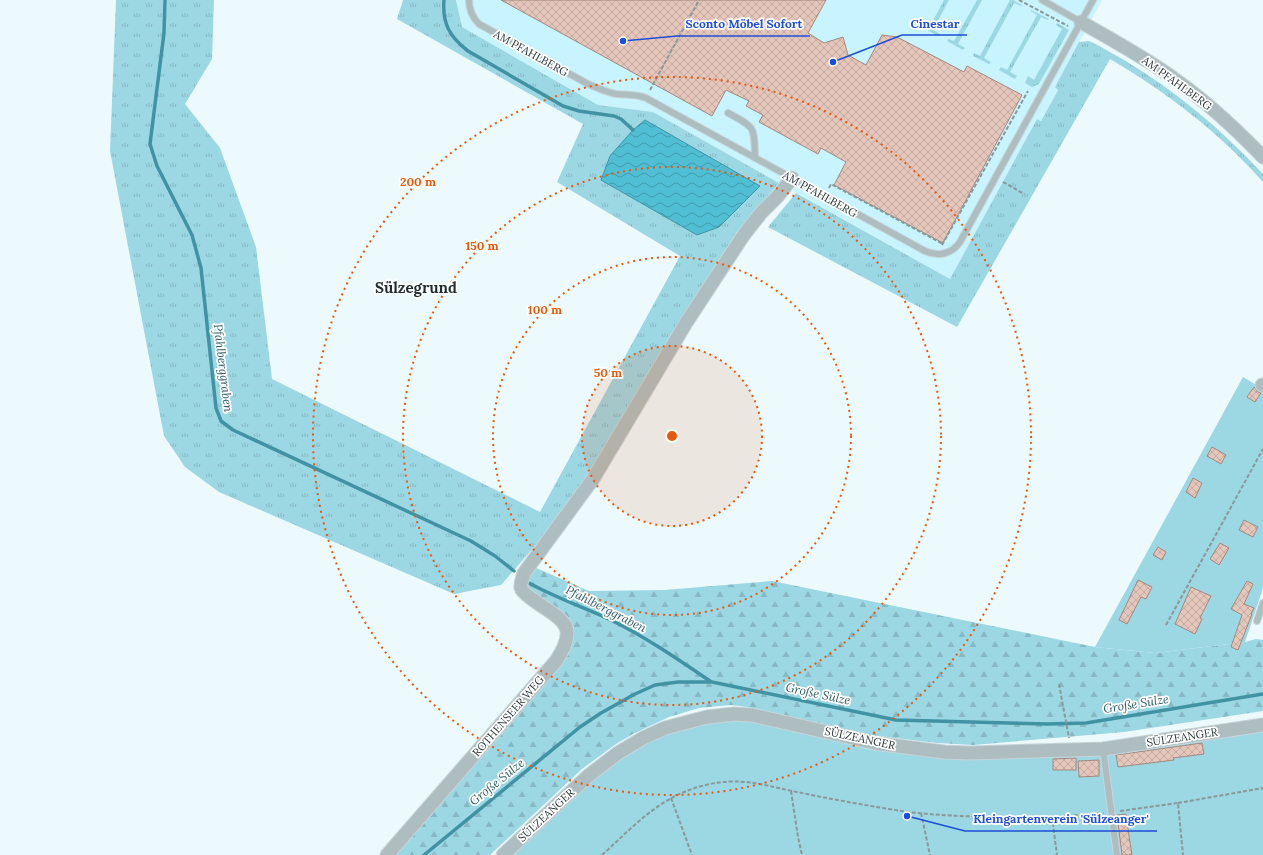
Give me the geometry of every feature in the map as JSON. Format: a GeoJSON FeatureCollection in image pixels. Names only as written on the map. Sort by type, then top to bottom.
{"type":"FeatureCollection","features":[{"type":"Feature","properties":{"kind":"street","name":"AM PFAHLBERG"},"geometry":{"type":"LineString","coordinates":[[1079,26],[1140,57],[1174,79],[1213,109],[1263,157]]}},
{"type":"Feature","properties":{"kind":"street","name":"ROTHENSEER WEG"},"geometry":{"type":"LineString","coordinates":[[387,855],[556,660],[564,647],[567,635],[566,628],[559,619],[522,590],[520,584],[524,574],[593,479],[686,323],[739,241],[792,178]]}},
{"type":"Feature","properties":{"kind":"street","name":"SÜLZEANGER"},"geometry":{"type":"LineString","coordinates":[[503,855],[588,776],[618,753],[651,733],[679,723],[707,717],[734,714],[752,715],[875,743],[970,754],[1103,749],[1263,725]]}},
{"type":"Feature","properties":{"kind":"lane","name":"AM PFAHLBERG"},"geometry":{"type":"LineString","coordinates":[[469,0],[470,10],[475,20],[490,30],[588,84],[604,91],[646,98],[925,251],[937,254]]}},
{"type":"Feature","properties":{"kind":"lane","name":"AM PFAHLBERG"},"geometry":{"type":"LineString","coordinates":[[1042,0],[1079,26]]}},
{"type":"Feature","properties":{"kind":"lane"},"geometry":{"type":"LineString","coordinates":[[937,254],[946,253],[953,250],[960,242],[1093,0]]}},
{"type":"Feature","properties":{"kind":"lane"},"geometry":{"type":"LineString","coordinates":[[728,113],[752,128],[755,136],[755,158]]}},
{"type":"Feature","properties":{"kind":"lane"},"geometry":{"type":"LineString","coordinates":[[1257,621],[1263,604]]}},
{"type":"Feature","properties":{"kind":"lane"},"geometry":{"type":"LineString","coordinates":[[1103,749],[1117,855]]}},
{"type":"Feature","properties":{"kind":"path"},"geometry":{"type":"LineString","coordinates":[[646,98],[699,0]]}},
{"type":"Feature","properties":{"kind":"path"},"geometry":{"type":"LineString","coordinates":[[1019,0],[1079,26]]}},
{"type":"Feature","properties":{"kind":"path"},"geometry":{"type":"LineString","coordinates":[[937,254],[1028,91]]}},
{"type":"Feature","properties":{"kind":"path"},"geometry":{"type":"LineString","coordinates":[[996,178],[1024,194]]}},
{"type":"Feature","properties":{"kind":"path"},"geometry":{"type":"LineString","coordinates":[[824,196],[831,184],[953,250]]}},
{"type":"Feature","properties":{"kind":"path"},"geometry":{"type":"LineString","coordinates":[[1166,625],[1263,449]]}},
{"type":"Feature","properties":{"kind":"path"},"geometry":{"type":"LineString","coordinates":[[1059,684],[1069,738]]}},
{"type":"Feature","properties":{"kind":"path"},"geometry":{"type":"LineString","coordinates":[[602,855],[654,808],[671,798],[699,787],[732,781],[759,783],[791,791],[896,810],[986,817],[1052,817],[1111,812],[1178,803],[1263,788]]}},
{"type":"Feature","properties":{"kind":"path"},"geometry":{"type":"LineString","coordinates":[[791,791],[802,855]]}},
{"type":"Feature","properties":{"kind":"path"},"geometry":{"type":"LineString","coordinates":[[671,798],[692,855]]}},
{"type":"Feature","properties":{"kind":"path"},"geometry":{"type":"LineString","coordinates":[[1178,803],[1183,855]]}},
{"type":"Feature","properties":{"kind":"path"},"geometry":{"type":"LineString","coordinates":[[922,813],[930,855]]}},
{"type":"Feature","properties":{"kind":"path"},"geometry":{"type":"LineString","coordinates":[[1052,817],[1058,855]]}},
{"type":"Feature","properties":{"kind":"shaded area"},"geometry":{"type":"Polygon","coordinates":[[[456,0],[1102,0],[1055,87],[1058,89],[1041,121],[1037,119],[950,279],[653,112],[598,105],[461,27],[456,0]]]}},
{"type":"Feature","properties":{"kind":"green space"},"geometry":{"type":"Polygon","coordinates":[[[116,0],[214,0],[212,59],[185,104],[220,148],[256,247],[272,379],[540,512],[680,256],[557,182],[583,124],[397,19],[403,0],[456,0],[462,27],[598,105],[653,112],[779,183],[737,232],[709,275],[577,492],[548,531],[501,585],[454,594],[219,492],[185,467],[164,436],[110,151],[116,0]]]}},
{"type":"Feature","properties":{"kind":"green space"},"geometry":{"type":"Polygon","coordinates":[[[944,0],[949,0],[933,30],[940,34],[938,36],[922,27],[923,25],[929,28],[944,0]]]}},
{"type":"Feature","properties":{"kind":"green space"},"geometry":{"type":"Polygon","coordinates":[[[977,0],[982,0],[958,44],[965,48],[963,50],[947,41],[948,39],[954,41],[977,0]]]}},
{"type":"Feature","properties":{"kind":"green space"},"geometry":{"type":"Polygon","coordinates":[[[1010,0],[1022,5],[1021,6],[1014,3],[984,58],[991,62],[989,64],[973,56],[974,53],[980,56],[1010,0]]]}},
{"type":"Feature","properties":{"kind":"green space"},"geometry":{"type":"Polygon","coordinates":[[[1031,10],[1049,19],[1048,20],[1041,17],[1010,72],[1017,76],[1015,79],[999,70],[1001,67],[1007,70],[1037,15],[1031,10]]]}},
{"type":"Feature","properties":{"kind":"green space"},"geometry":{"type":"Polygon","coordinates":[[[1057,23],[1069,30],[1039,84],[1032,87],[1025,83],[1028,76],[1034,80],[1062,29],[1056,25],[1057,23]]]}},
{"type":"Feature","properties":{"kind":"green space"},"geometry":{"type":"Polygon","coordinates":[[[1089,41],[1124,60],[1180,98],[1214,126],[1263,174],[1263,182],[1228,146],[1191,114],[1151,85],[1110,59],[957,327],[768,227],[796,193],[950,279],[1037,119],[1041,121],[1058,90],[1055,87],[1079,42],[1089,41]]]}},
{"type":"Feature","properties":{"kind":"green space"},"geometry":{"type":"Polygon","coordinates":[[[1243,377],[1263,389],[1263,588],[1245,642],[1155,653],[1095,647],[1243,377]]]}},
{"type":"Feature","properties":{"kind":"green space"},"geometry":{"type":"Polygon","coordinates":[[[534,567],[589,591],[664,590],[772,581],[1095,647],[1155,653],[1245,642],[1256,639],[1263,640],[1263,711],[1124,732],[973,745],[937,743],[870,735],[747,707],[731,705],[699,708],[669,717],[616,744],[582,769],[490,855],[393,855],[569,647],[574,635],[574,627],[529,591],[525,586],[534,567]]]}},
{"type":"Feature","properties":{"kind":"green space"},"geometry":{"type":"Polygon","coordinates":[[[738,719],[775,725],[872,750],[944,757],[1111,755],[1263,732],[1263,855],[510,855],[607,767],[655,738],[707,722],[738,719]]]}},
{"type":"Feature","properties":{"kind":"water"},"geometry":{"type":"Polygon","coordinates":[[[645,120],[760,186],[719,227],[697,235],[601,180],[610,156],[633,130],[645,120]]]}},
{"type":"Feature","properties":{"kind":"building"},"geometry":{"type":"Polygon","coordinates":[[[501,0],[826,0],[808,33],[824,43],[843,37],[848,55],[866,65],[882,35],[897,37],[964,72],[967,66],[1022,95],[943,243],[834,185],[846,162],[821,148],[818,154],[759,122],[763,115],[746,106],[749,101],[726,90],[712,116],[501,0]]]}},
{"type":"Feature","properties":{"kind":"building"},"geometry":{"type":"Polygon","coordinates":[[[1254,387],[1261,393],[1255,402],[1247,397],[1254,387]]]}},
{"type":"Feature","properties":{"kind":"building"},"geometry":{"type":"Polygon","coordinates":[[[1212,447],[1226,455],[1221,464],[1207,456],[1212,447]]]}},
{"type":"Feature","properties":{"kind":"building"},"geometry":{"type":"Polygon","coordinates":[[[1193,478],[1202,483],[1195,498],[1186,492],[1193,478]]]}},
{"type":"Feature","properties":{"kind":"building"},"geometry":{"type":"Polygon","coordinates":[[[1244,520],[1258,527],[1253,537],[1239,530],[1244,520]]]}},
{"type":"Feature","properties":{"kind":"building"},"geometry":{"type":"Polygon","coordinates":[[[1220,543],[1229,548],[1219,565],[1210,559],[1220,543]]]}},
{"type":"Feature","properties":{"kind":"building"},"geometry":{"type":"Polygon","coordinates":[[[1158,547],[1166,552],[1162,560],[1153,555],[1158,547]]]}},
{"type":"Feature","properties":{"kind":"building"},"geometry":{"type":"Polygon","coordinates":[[[1138,580],[1152,587],[1146,599],[1141,597],[1127,624],[1119,620],[1138,580]]]}},
{"type":"Feature","properties":{"kind":"building"},"geometry":{"type":"Polygon","coordinates":[[[1247,581],[1253,584],[1244,604],[1254,608],[1238,650],[1231,647],[1242,615],[1231,609],[1247,581]]]}},
{"type":"Feature","properties":{"kind":"building"},"geometry":{"type":"Polygon","coordinates":[[[1191,587],[1211,596],[1200,618],[1202,619],[1195,634],[1175,624],[1191,587]]]}},
{"type":"Feature","properties":{"kind":"building"},"geometry":{"type":"Polygon","coordinates":[[[1202,743],[1204,754],[1173,758],[1174,760],[1118,767],[1116,755],[1202,743]]]}},
{"type":"Feature","properties":{"kind":"building"},"geometry":{"type":"Polygon","coordinates":[[[1076,758],[1076,770],[1053,770],[1053,759],[1076,758]]]}},
{"type":"Feature","properties":{"kind":"building"},"geometry":{"type":"Polygon","coordinates":[[[1099,760],[1099,776],[1079,777],[1078,761],[1099,760]]]}},
{"type":"Feature","properties":{"kind":"building"},"geometry":{"type":"Polygon","coordinates":[[[1126,814],[1132,855],[1122,855],[1117,815],[1126,814]]]}},
{"type":"Feature","properties":{"kind":"waterway","name":"Pfahlberggraben"},"geometry":{"type":"LineString","coordinates":[[165,0],[164,33],[150,144],[157,166],[192,235],[201,268],[216,408],[221,421],[233,430],[471,541],[495,556],[514,571]]}},
{"type":"Feature","properties":{"kind":"waterway"},"geometry":{"type":"LineString","coordinates":[[444,0],[444,16],[448,29],[456,40],[468,51],[563,106],[579,111],[614,116],[621,119],[633,130]]}},
{"type":"Feature","properties":{"kind":"waterway","name":"Pfahlberggraben"},"geometry":{"type":"LineString","coordinates":[[529,583],[603,616],[626,628],[710,681]]}},
{"type":"Feature","properties":{"kind":"waterway","name":"Große Sülze"},"geometry":{"type":"LineString","coordinates":[[424,855],[580,727],[601,713],[635,694],[655,685],[678,682],[712,682],[896,720],[1047,724],[1086,723],[1263,694]]}},
{"type":"Feature","properties":{"kind":"place","name":"Sconto Möbel Sofort"},"geometry":{"type":"Point","coordinates":[623,41]}},
{"type":"Feature","properties":{"kind":"place","name":"Cinestar"},"geometry":{"type":"Point","coordinates":[833,62]}},
{"type":"Feature","properties":{"kind":"place","name":"Kleingartenverein 'Sülzeanger'"},"geometry":{"type":"Point","coordinates":[907,816]}},
{"type":"Feature","properties":{"kind":"district","name":"Sülzegrund"},"geometry":{"type":"Point","coordinates":[416,288]}}]}
